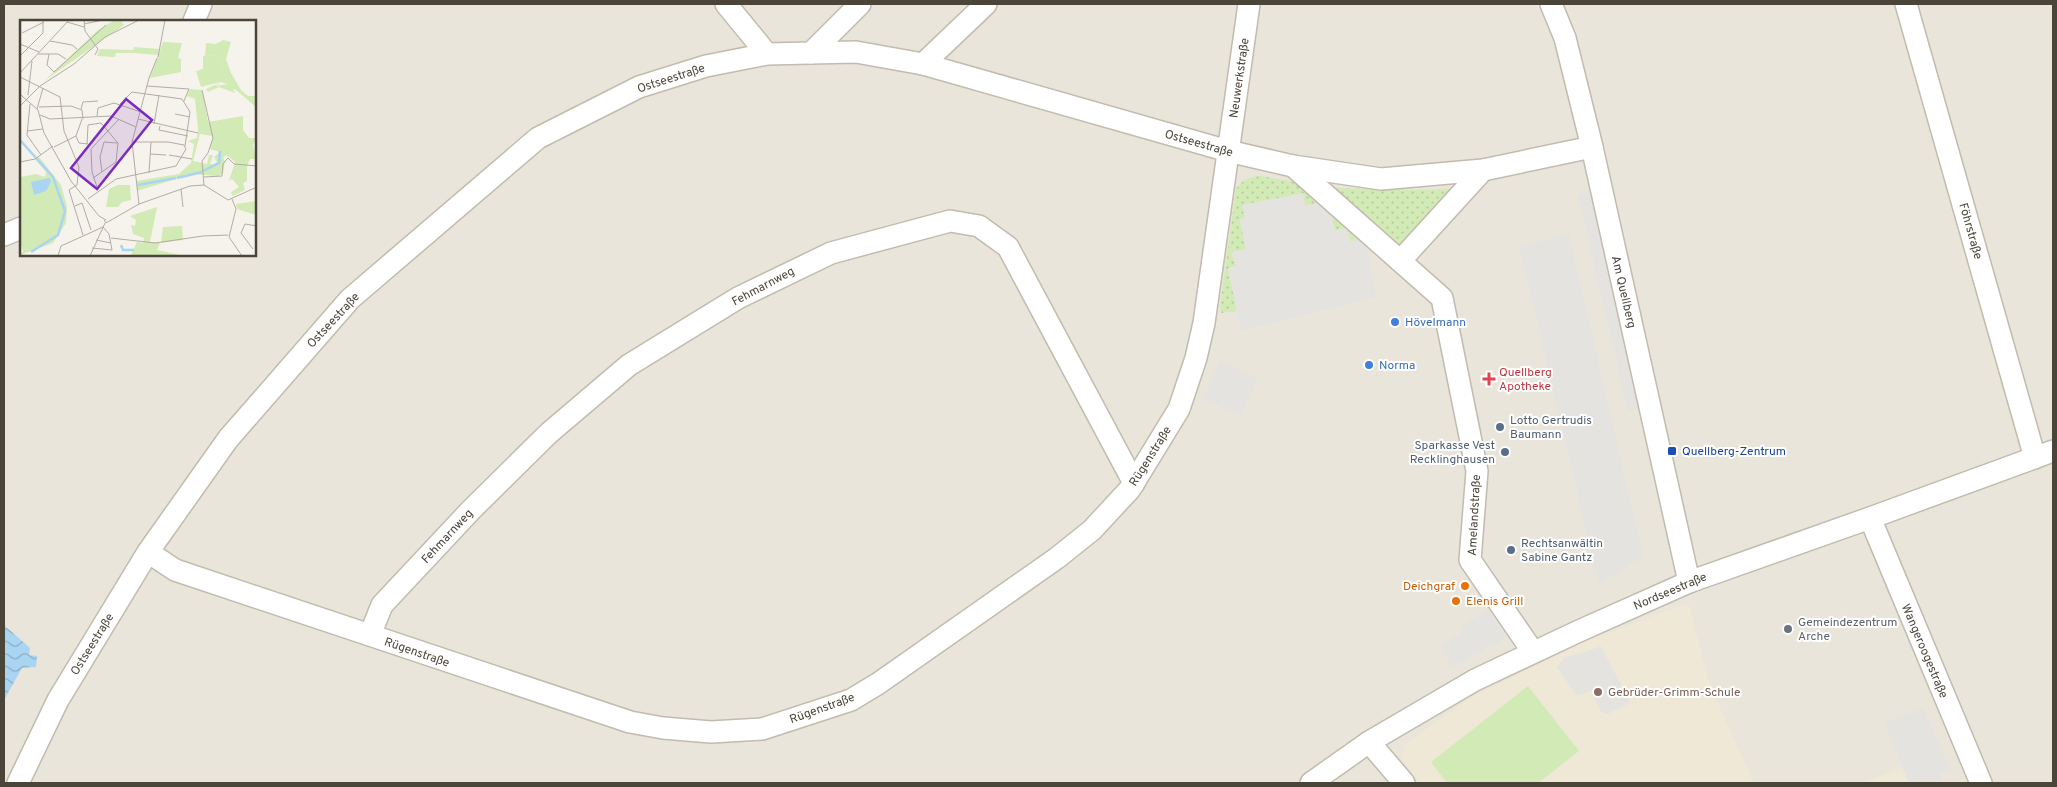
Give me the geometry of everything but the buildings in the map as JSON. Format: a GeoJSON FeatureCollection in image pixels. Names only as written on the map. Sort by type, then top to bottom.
{"type":"FeatureCollection","features":[{"type":"Feature","properties":{"kind":"street"},"geometry":{"type":"LineString","coordinates":[[194,20],[201,4]]}},
{"type":"Feature","properties":{"kind":"street"},"geometry":{"type":"LineString","coordinates":[[726,4],[767,54]]}},
{"type":"Feature","properties":{"kind":"street"},"geometry":{"type":"LineString","coordinates":[[811,53],[860,4]]}},
{"type":"Feature","properties":{"kind":"street"},"geometry":{"type":"LineString","coordinates":[[923,64],[986,4]]}},
{"type":"Feature","properties":{"kind":"street","name":"Neuwerkstraße"},"geometry":{"type":"LineString","coordinates":[[1228,151],[1249,4]]}},
{"type":"Feature","properties":{"kind":"street","name":"Am Quellberg"},"geometry":{"type":"LineString","coordinates":[[1551,4],[1565,38],[1592,147],[1689,582]]}},
{"type":"Feature","properties":{"kind":"street","name":"Föhrstraße"},"geometry":{"type":"LineString","coordinates":[[1906,4],[2044,454]]}},
{"type":"Feature","properties":{"kind":"street","name":"Ostseestraße"},"geometry":{"type":"LineString","coordinates":[[18,783],[58,700],[148,552],[228,439],[350,299],[538,138],[639,87],[706,66],[767,54],[856,52],[923,64],[1228,151],[1293,166],[1381,178],[1483,170],[1592,147]]}},
{"type":"Feature","properties":{"kind":"street","name":"Rügenstraße"},"geometry":{"type":"LineString","coordinates":[[148,552],[175,570],[630,722],[663,728],[711,732],[762,729],[851,700],[879,683],[1071,547],[1092,530],[1134,484],[1179,409],[1196,358],[1204,322],[1228,151]]}},
{"type":"Feature","properties":{"kind":"street","name":"Amelandstraße"},"geometry":{"type":"LineString","coordinates":[[1293,166],[1442,298],[1477,470],[1470,560],[1533,652]]}},
{"type":"Feature","properties":{"kind":"street"},"geometry":{"type":"LineString","coordinates":[[1400,261],[1483,170]]}},
{"type":"Feature","properties":{"kind":"street","name":"Fehmarnweg"},"geometry":{"type":"LineString","coordinates":[[370,635],[382,605],[471,510],[549,433],[629,365],[738,298],[831,253],[950,221],[979,226],[1008,247],[1134,484]]}},
{"type":"Feature","properties":{"kind":"street"},"geometry":{"type":"LineString","coordinates":[[4,236],[20,228]]}},
{"type":"Feature","properties":{"kind":"street","name":"Nordseestraße"},"geometry":{"type":"LineString","coordinates":[[1311,783],[1369,742],[1474,680],[1533,652],[1689,582],[2044,454]]}},
{"type":"Feature","properties":{"kind":"street","name":"Wangeroogestraße"},"geometry":{"type":"LineString","coordinates":[[1870,518],[1980,783]]}},
{"type":"Feature","properties":{"kind":"street"},"geometry":{"type":"LineString","coordinates":[[1369,742],[1404,783]]}},
{"type":"Feature","properties":{"kind":"shaded area"},"geometry":{"type":"Polygon","coordinates":[[[4,4],[2053,4],[2053,783],[4,783],[4,4]]]}},
{"type":"Feature","properties":{"kind":"shaded area"},"geometry":{"type":"Polygon","coordinates":[[[1593,191],[1642,408],[1628,411],[1578,195],[1593,191]]]}},
{"type":"Feature","properties":{"kind":"shaded area"},"geometry":{"type":"Polygon","coordinates":[[[1303,193],[1305,206],[1322,202],[1331,211],[1335,230],[1347,228],[1350,241],[1362,240],[1367,246],[1376,297],[1241,331],[1228,268],[1236,266],[1231,252],[1246,249],[1240,220],[1245,219],[1242,205],[1303,193]]]}},
{"type":"Feature","properties":{"kind":"shaded area"},"geometry":{"type":"Polygon","coordinates":[[[1569,234],[1643,556],[1599,585],[1519,246],[1569,234]]]}},
{"type":"Feature","properties":{"kind":"shaded area"},"geometry":{"type":"Polygon","coordinates":[[[1220,361],[1258,380],[1240,416],[1203,399],[1220,361]]]}},
{"type":"Feature","properties":{"kind":"shaded area","name":"Gebrüder-Grimm-Schule"},"geometry":{"type":"Polygon","coordinates":[[[1685,604],[1689,606],[1710,686],[1754,783],[1421,783],[1401,759],[1405,744],[1472,697],[1584,642],[1685,604]]]}},
{"type":"Feature","properties":{"kind":"shaded area"},"geometry":{"type":"Polygon","coordinates":[[[1490,609],[1499,627],[1506,625],[1512,635],[1452,667],[1441,645],[1464,631],[1461,626],[1490,609]]]}},
{"type":"Feature","properties":{"kind":"shaded area"},"geometry":{"type":"Polygon","coordinates":[[[1601,646],[1630,703],[1608,714],[1601,712],[1591,691],[1577,696],[1557,667],[1565,657],[1601,646]]]}},
{"type":"Feature","properties":{"kind":"shaded area"},"geometry":{"type":"Polygon","coordinates":[[[1923,707],[1950,769],[1939,773],[1943,783],[1909,783],[1885,723],[1923,707]]]}},
{"type":"Feature","properties":{"kind":"shaded area"},"geometry":{"type":"Polygon","coordinates":[[[1902,767],[1909,783],[1863,783],[1902,767]]]}},
{"type":"Feature","properties":{"kind":"green space"},"geometry":{"type":"Polygon","coordinates":[[[1260,176],[1302,183],[1322,202],[1305,206],[1303,193],[1240,220],[1246,250],[1236,267],[1228,268],[1237,311],[1221,313],[1220,307],[1236,189],[1246,179],[1260,176]]]}},
{"type":"Feature","properties":{"kind":"green space"},"geometry":{"type":"Polygon","coordinates":[[[1331,188],[1420,190],[1461,188],[1403,251],[1331,188]]]}},
{"type":"Feature","properties":{"kind":"green space"},"geometry":{"type":"Polygon","coordinates":[[[1331,211],[1360,237],[1357,241],[1350,241],[1334,230],[1331,211]]]}},
{"type":"Feature","properties":{"kind":"green space"},"geometry":{"type":"Polygon","coordinates":[[[1528,686],[1579,751],[1538,783],[1447,783],[1431,762],[1528,686]]]}},
{"type":"Feature","properties":{"kind":"water"},"geometry":{"type":"Polygon","coordinates":[[[4,625],[30,648],[29,655],[37,656],[36,667],[22,668],[4,700],[4,625]]]}},
{"type":"Feature","properties":{"kind":"place","name":"Hövelmann"},"geometry":{"type":"Point","coordinates":[1395,322]}},
{"type":"Feature","properties":{"kind":"place","name":"Norma"},"geometry":{"type":"Point","coordinates":[1369,365]}},
{"type":"Feature","properties":{"kind":"place","name":"Quellberg Apotheke"},"geometry":{"type":"Point","coordinates":[1489,379]}},
{"type":"Feature","properties":{"kind":"place","name":"Lotto Gertrudis Baumann"},"geometry":{"type":"Point","coordinates":[1500,427]}},
{"type":"Feature","properties":{"kind":"place","name":"Quellberg-Zentrum"},"geometry":{"type":"Point","coordinates":[1672,451]}},
{"type":"Feature","properties":{"kind":"place","name":"Sparkasse Vest Recklinghausen"},"geometry":{"type":"Point","coordinates":[1505,452]}},
{"type":"Feature","properties":{"kind":"place","name":"Rechtsanwältin Sabine Gantz"},"geometry":{"type":"Point","coordinates":[1511,550]}},
{"type":"Feature","properties":{"kind":"place","name":"Deichgraf"},"geometry":{"type":"Point","coordinates":[1465,586]}},
{"type":"Feature","properties":{"kind":"place","name":"Elenis Grill"},"geometry":{"type":"Point","coordinates":[1456,601]}},
{"type":"Feature","properties":{"kind":"place","name":"Gemeindezentrum Arche"},"geometry":{"type":"Point","coordinates":[1788,629]}},
{"type":"Feature","properties":{"kind":"place","name":"Gebrüder-Grimm-Schule"},"geometry":{"type":"Point","coordinates":[1598,692]}}]}
